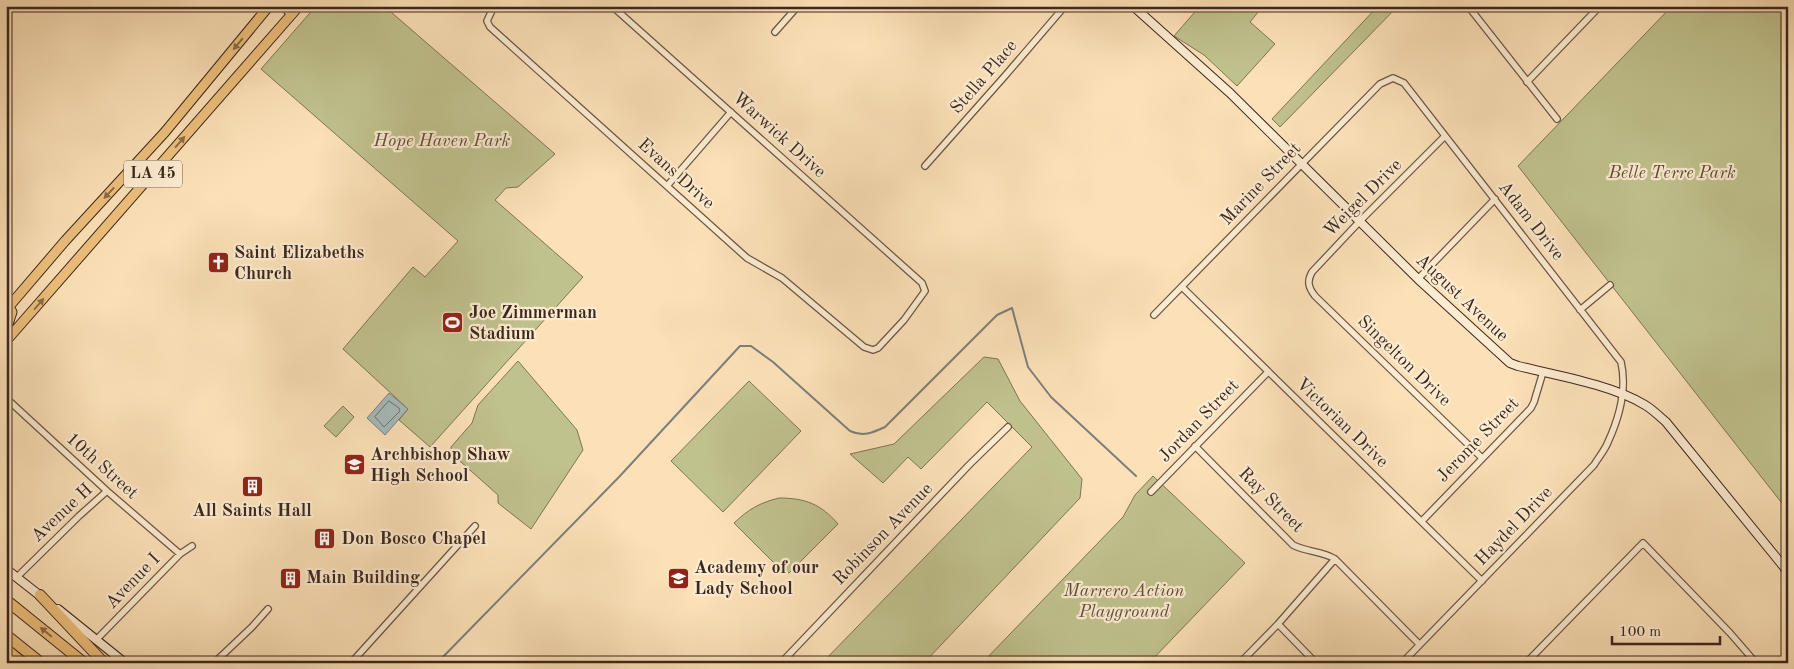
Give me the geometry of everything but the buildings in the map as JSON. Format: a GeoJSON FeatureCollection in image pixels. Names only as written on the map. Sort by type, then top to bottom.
{"type":"FeatureCollection","features":[{"type":"Feature","properties":{"kind":"highway"},"geometry":{"type":"LineString","coordinates":[[40,596],[102,661]]}},
{"type":"Feature","properties":{"kind":"highway"},"geometry":{"type":"LineString","coordinates":[[6,600],[84,663]]}},
{"type":"Feature","properties":{"kind":"highway"},"geometry":{"type":"LineString","coordinates":[[6,635],[42,663]]}},
{"type":"Feature","properties":{"kind":"highway"},"geometry":{"type":"LineString","coordinates":[[6,649],[23,663]]}},
{"type":"Feature","properties":{"kind":"main road","name":"LA 45"},"geometry":{"type":"LineString","coordinates":[[8,308],[64,242],[165,132],[269,6]]}},
{"type":"Feature","properties":{"kind":"main road","name":"LA 45"},"geometry":{"type":"LineString","coordinates":[[6,341],[299,6]]}},
{"type":"Feature","properties":{"kind":"main road"},"geometry":{"type":"LineString","coordinates":[[6,325],[12,312],[8,308]]}},
{"type":"Feature","properties":{"kind":"street"},"geometry":{"type":"LineString","coordinates":[[283,6],[292,14]]}},
{"type":"Feature","properties":{"kind":"street","name":"Warwick Drive"},"geometry":{"type":"LineString","coordinates":[[612,6],[922,283],[925,291],[904,320],[878,348],[873,350],[864,347]]}},
{"type":"Feature","properties":{"kind":"street"},"geometry":{"type":"LineString","coordinates":[[775,32],[798,6]]}},
{"type":"Feature","properties":{"kind":"street","name":"Stella Place"},"geometry":{"type":"LineString","coordinates":[[924,166],[1004,77],[1064,6]]}},
{"type":"Feature","properties":{"kind":"street","name":"August Avenue"},"geometry":{"type":"LineString","coordinates":[[1133,6],[1230,93],[1418,279],[1510,363],[1622,394],[1644,405],[1666,422],[1788,572]]}},
{"type":"Feature","properties":{"kind":"street"},"geometry":{"type":"LineString","coordinates":[[1468,6],[1557,118]]}},
{"type":"Feature","properties":{"kind":"street"},"geometry":{"type":"LineString","coordinates":[[1527,82],[1600,6]]}},
{"type":"Feature","properties":{"kind":"street","name":"Evans Drive"},"geometry":{"type":"LineString","coordinates":[[493,7],[486,21],[490,26],[747,258],[782,278],[864,347]]}},
{"type":"Feature","properties":{"kind":"street","name":"Marine Street"},"geometry":{"type":"LineString","coordinates":[[1154,315],[1380,84],[1393,78]]}},
{"type":"Feature","properties":{"kind":"street","name":"Adam Drive"},"geometry":{"type":"LineString","coordinates":[[1393,78],[1404,83],[1621,362],[1624,376],[1622,394]]}},
{"type":"Feature","properties":{"kind":"street"},"geometry":{"type":"LineString","coordinates":[[667,186],[731,112]]}},
{"type":"Feature","properties":{"kind":"street","name":"Weigel Drive"},"geometry":{"type":"LineString","coordinates":[[1308,284],[1312,272],[1360,221],[1446,136]]}},
{"type":"Feature","properties":{"kind":"street"},"geometry":{"type":"LineString","coordinates":[[1418,279],[1495,199]]}},
{"type":"Feature","properties":{"kind":"street","name":"Singelton Drive"},"geometry":{"type":"LineString","coordinates":[[1308,284],[1314,296],[1482,458]]}},
{"type":"Feature","properties":{"kind":"street"},"geometry":{"type":"LineString","coordinates":[[1580,310],[1610,285]]}},
{"type":"Feature","properties":{"kind":"street","name":"Victorian Drive"},"geometry":{"type":"LineString","coordinates":[[1182,287],[1482,581]]}},
{"type":"Feature","properties":{"kind":"street","name":"Jordan Street"},"geometry":{"type":"LineString","coordinates":[[1151,492],[1268,372]]}},
{"type":"Feature","properties":{"kind":"street","name":"Jerome Street"},"geometry":{"type":"LineString","coordinates":[[1422,521],[1531,408],[1543,372]]}},
{"type":"Feature","properties":{"kind":"street","name":"Haydel Drive"},"geometry":{"type":"LineString","coordinates":[[1402,663],[1594,465],[1608,443],[1622,394]]}},
{"type":"Feature","properties":{"kind":"street","name":"10th Street"},"geometry":{"type":"LineString","coordinates":[[6,398],[107,491],[180,554]]}},
{"type":"Feature","properties":{"kind":"street","name":"Robinson Avenue"},"geometry":{"type":"LineString","coordinates":[[781,663],[1008,427]]}},
{"type":"Feature","properties":{"kind":"street","name":"Ray Street"},"geometry":{"type":"LineString","coordinates":[[1195,446],[1293,545],[1302,550],[1329,555],[1335,559],[1419,644]]}},
{"type":"Feature","properties":{"kind":"street","name":"Avenue H"},"geometry":{"type":"LineString","coordinates":[[17,577],[78,516],[107,491]]}},
{"type":"Feature","properties":{"kind":"street"},"geometry":{"type":"LineString","coordinates":[[351,663],[476,526]]}},
{"type":"Feature","properties":{"kind":"street"},"geometry":{"type":"LineString","coordinates":[[1526,663],[1643,542],[1756,663]]}},
{"type":"Feature","properties":{"kind":"street","name":"Avenue I"},"geometry":{"type":"LineString","coordinates":[[96,639],[180,554],[192,546]]}},
{"type":"Feature","properties":{"kind":"street"},"geometry":{"type":"LineString","coordinates":[[1240,663],[1278,624],[1335,559]]}},
{"type":"Feature","properties":{"kind":"street"},"geometry":{"type":"LineString","coordinates":[[6,569],[125,663]]}},
{"type":"Feature","properties":{"kind":"street"},"geometry":{"type":"LineString","coordinates":[[214,663],[268,609]]}},
{"type":"Feature","properties":{"kind":"street"},"geometry":{"type":"LineString","coordinates":[[1278,624],[1316,663]]}},
{"type":"Feature","properties":{"kind":"green space","name":"Hope Haven Park"},"geometry":{"type":"Polygon","coordinates":[[[316,6],[384,6],[555,154],[518,187],[506,188],[495,200],[583,277],[430,447],[399,420],[408,409],[343,349],[413,267],[425,277],[458,241],[261,69],[316,6]]]}},
{"type":"Feature","properties":{"kind":"green space"},"geometry":{"type":"Polygon","coordinates":[[[1200,6],[1263,6],[1250,22],[1275,44],[1237,86],[1204,55],[1174,36],[1200,6]]]}},
{"type":"Feature","properties":{"kind":"green space"},"geometry":{"type":"Polygon","coordinates":[[[1378,6],[1398,6],[1280,127],[1272,119],[1378,6]]]}},
{"type":"Feature","properties":{"kind":"green space","name":"Belle Terre Park"},"geometry":{"type":"Polygon","coordinates":[[[1672,6],[1788,6],[1788,511],[1518,166],[1672,6]]]}},
{"type":"Feature","properties":{"kind":"green space"},"geometry":{"type":"Polygon","coordinates":[[[984,357],[998,359],[1020,401],[1082,479],[1080,498],[924,663],[822,663],[1032,447],[987,402],[921,469],[908,457],[883,483],[850,454],[894,444],[984,357]]]}},
{"type":"Feature","properties":{"kind":"green space"},"geometry":{"type":"Polygon","coordinates":[[[518,361],[577,430],[583,450],[531,529],[498,503],[498,495],[452,454],[451,447],[472,423],[478,405],[518,361]]]}},
{"type":"Feature","properties":{"kind":"green space"},"geometry":{"type":"Polygon","coordinates":[[[749,381],[801,431],[723,512],[671,461],[749,381]]]}},
{"type":"Feature","properties":{"kind":"green space"},"geometry":{"type":"Polygon","coordinates":[[[343,406],[354,417],[336,437],[324,426],[343,406]]]}},
{"type":"Feature","properties":{"kind":"green space","name":"Marrero Action Playground"},"geometry":{"type":"Polygon","coordinates":[[[1153,476],[1245,563],[1149,663],[982,663],[1123,517],[1135,495],[1153,476]]]}},
{"type":"Feature","properties":{"kind":"green space"},"geometry":{"type":"Polygon","coordinates":[[[779,498],[797,499],[812,503],[832,517],[838,524],[789,573],[782,571],[734,523],[755,507],[779,498]]]}},
{"type":"Feature","properties":{"kind":"water"},"geometry":{"type":"Polygon","coordinates":[[[389,393],[408,409],[385,435],[367,418],[389,393]]]}},
{"type":"Feature","properties":{"kind":"waterway"},"geometry":{"type":"LineString","coordinates":[[437,663],[619,477],[740,346],[751,346],[773,362],[850,431],[868,434],[885,427],[997,315],[1012,308],[1028,367],[1051,397],[1136,476]]}},
{"type":"Feature","properties":{"kind":"place","name":"Saint Elizabeths Church"},"geometry":{"type":"Point","coordinates":[218,263]}},
{"type":"Feature","properties":{"kind":"place","name":"Joe Zimmerman Stadium"},"geometry":{"type":"Point","coordinates":[453,323]}},
{"type":"Feature","properties":{"kind":"place","name":"Archbishop Shaw High School"},"geometry":{"type":"Point","coordinates":[354,465]}},
{"type":"Feature","properties":{"kind":"place","name":"All Saints Hall"},"geometry":{"type":"Point","coordinates":[252,486]}},
{"type":"Feature","properties":{"kind":"place","name":"Don Bosco Chapel"},"geometry":{"type":"Point","coordinates":[325,539]}},
{"type":"Feature","properties":{"kind":"place","name":"Main Building"},"geometry":{"type":"Point","coordinates":[290,578]}},
{"type":"Feature","properties":{"kind":"place","name":"Academy of our Lady School"},"geometry":{"type":"Point","coordinates":[678,578]}}]}
